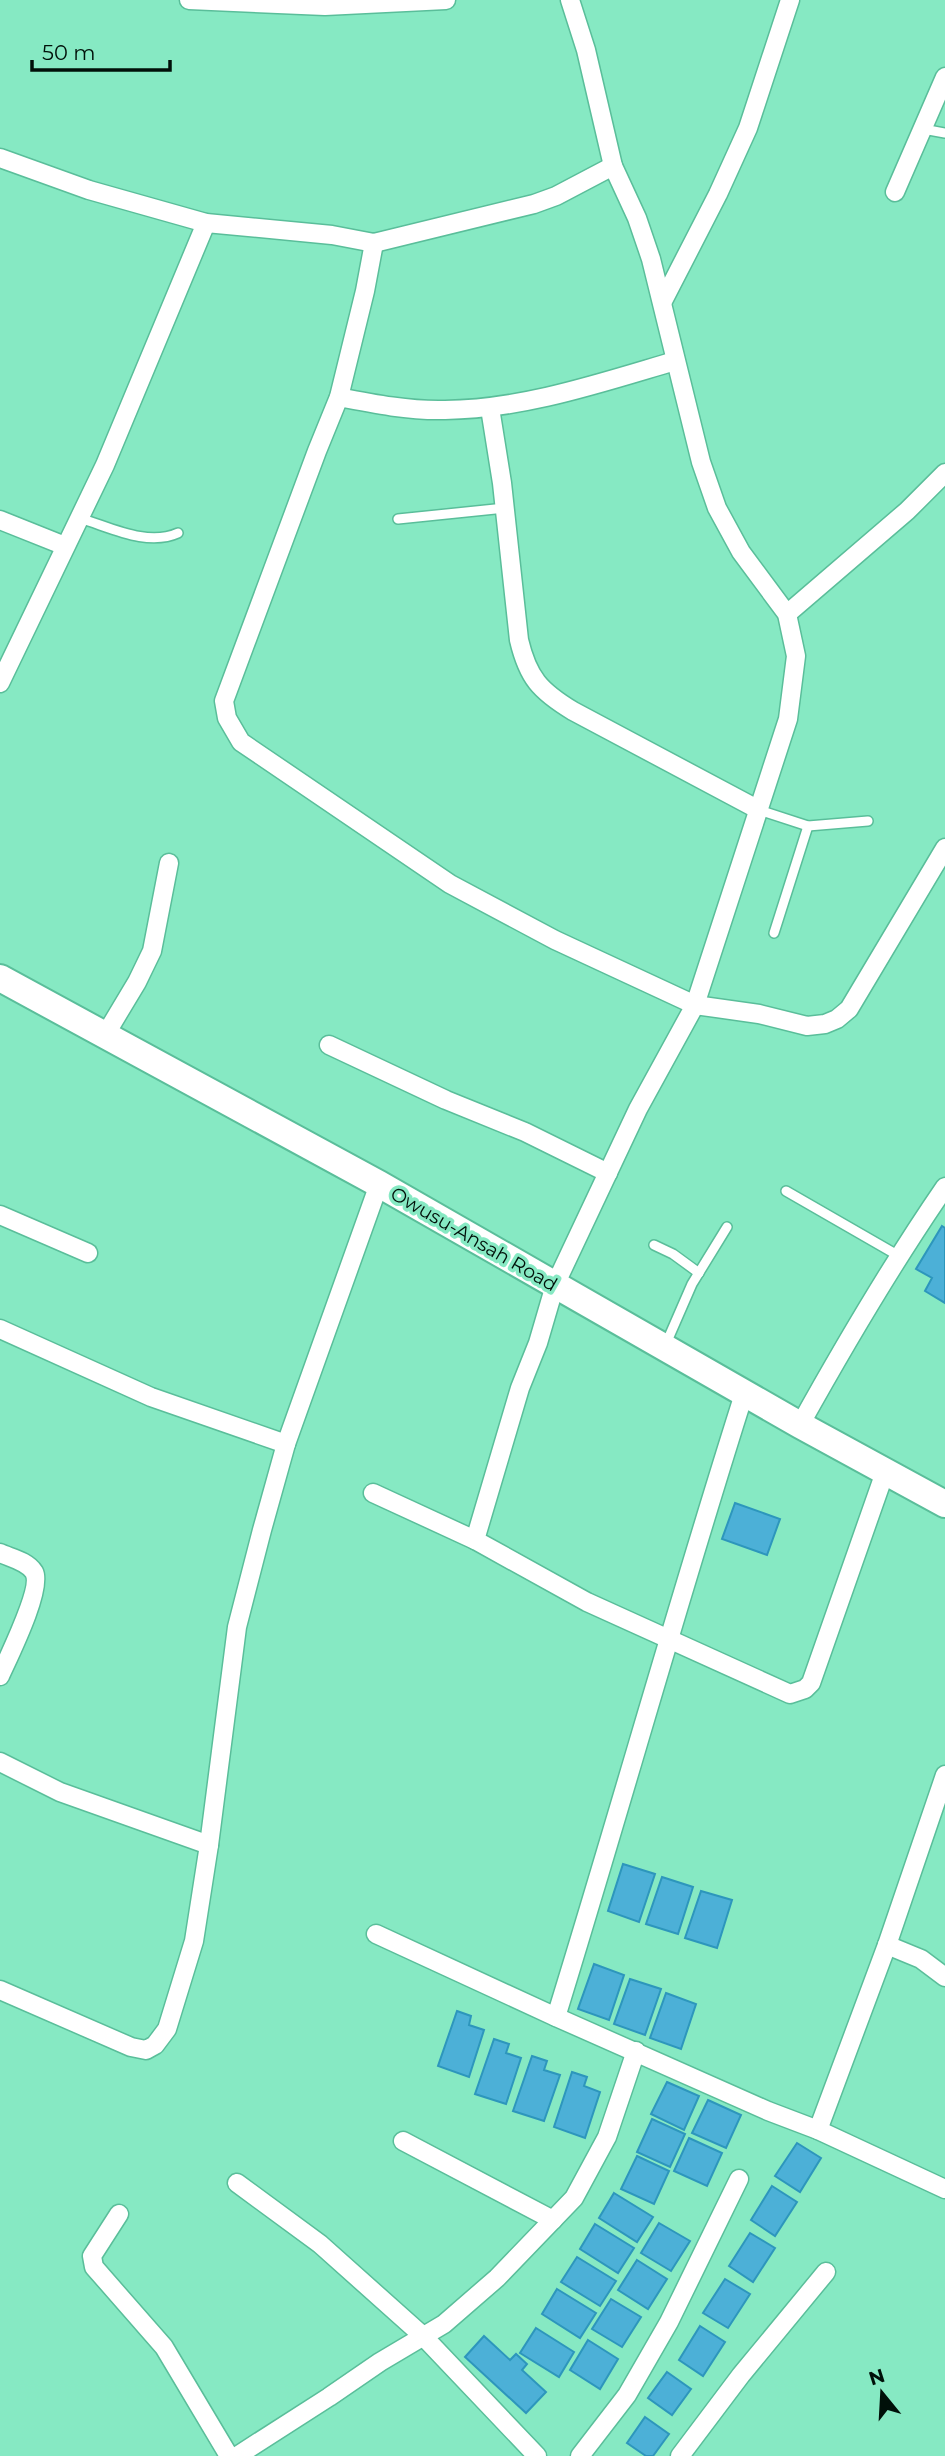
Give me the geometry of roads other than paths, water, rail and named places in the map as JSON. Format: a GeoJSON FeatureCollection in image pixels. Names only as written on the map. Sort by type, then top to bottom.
{"type":"FeatureCollection","features":[{"type":"Feature","properties":{"kind":"street"},"geometry":{"type":"LineString","coordinates":[[188,0],[370,6],[446,0]]}},
{"type":"Feature","properties":{"kind":"street"},"geometry":{"type":"LineString","coordinates":[[475,1540],[520,1388],[538,1343],[555,1285],[638,1110],[695,1005],[788,719],[795,677],[796,656],[787,614],[741,552],[717,508],[701,462],[675,361],[663,301],[637,218],[613,166],[586,50],[570,0]]}},
{"type":"Feature","properties":{"kind":"street"},"geometry":{"type":"LineString","coordinates":[[663,301],[718,194],[748,128],[790,0]]}},
{"type":"Feature","properties":{"kind":"street"},"geometry":{"type":"LineString","coordinates":[[895,192],[945,77]]}},
{"type":"Feature","properties":{"kind":"street"},"geometry":{"type":"LineString","coordinates":[[0,158],[89,190],[206,223],[332,235],[374,243],[534,204],[613,166]]}},
{"type":"Feature","properties":{"kind":"street"},"geometry":{"type":"LineString","coordinates":[[0,683],[106,465],[206,223]]}},
{"type":"Feature","properties":{"kind":"street"},"geometry":{"type":"LineString","coordinates":[[374,243],[339,397],[225,701],[226,719],[241,742],[450,884],[555,940],[695,1005],[759,1014],[807,1026],[825,1024],[849,1009],[945,848]]}},
{"type":"Feature","properties":{"kind":"street"},"geometry":{"type":"LineString","coordinates":[[339,397],[380,405],[443,410],[490,408],[588,386],[675,361]]}},
{"type":"Feature","properties":{"kind":"street"},"geometry":{"type":"LineString","coordinates":[[490,408],[505,508],[519,640],[524,662],[533,679],[548,695],[573,710],[759,810]]}},
{"type":"Feature","properties":{"kind":"street"},"geometry":{"type":"LineString","coordinates":[[787,614],[907,510],[945,473]]}},
{"type":"Feature","properties":{"kind":"street"},"geometry":{"type":"LineString","coordinates":[[0,520],[65,546]]}},
{"type":"Feature","properties":{"kind":"street"},"geometry":{"type":"LineString","coordinates":[[104,1037],[152,951],[169,863]]}},
{"type":"Feature","properties":{"kind":"street","name":"Owusu-Ansah Road"},"geometry":{"type":"LineString","coordinates":[[0,978],[104,1037],[379,1184],[744,1394],[945,1504]]}},
{"type":"Feature","properties":{"kind":"street"},"geometry":{"type":"LineString","coordinates":[[329,1045],[446,1100],[525,1132],[608,1173]]}},
{"type":"Feature","properties":{"kind":"street"},"geometry":{"type":"LineString","coordinates":[[0,1990],[131,2047],[146,2050],[155,2045],[167,2029],[194,1941],[237,1627],[286,1444],[379,1184]]}},
{"type":"Feature","properties":{"kind":"street"},"geometry":{"type":"LineString","coordinates":[[800,1425],[858,1321],[945,1187]]}},
{"type":"Feature","properties":{"kind":"street"},"geometry":{"type":"LineString","coordinates":[[0,1215],[88,1253]]}},
{"type":"Feature","properties":{"kind":"street"},"geometry":{"type":"LineString","coordinates":[[0,1329],[151,1397],[286,1444]]}},
{"type":"Feature","properties":{"kind":"street"},"geometry":{"type":"LineString","coordinates":[[556,2017],[744,1394]]}},
{"type":"Feature","properties":{"kind":"street"},"geometry":{"type":"LineString","coordinates":[[373,1493],[475,1540],[587,1602],[790,1694],[805,1689],[811,1683],[885,1472]]}},
{"type":"Feature","properties":{"kind":"street"},"geometry":{"type":"LineString","coordinates":[[0,1553],[27,1564],[35,1573],[37,1581],[24,1622],[0,1676]]}},
{"type":"Feature","properties":{"kind":"street"},"geometry":{"type":"LineString","coordinates":[[0,1762],[60,1792],[209,1845]]}},
{"type":"Feature","properties":{"kind":"street"},"geometry":{"type":"LineString","coordinates":[[818,2130],[887,1945],[945,1775]]}},
{"type":"Feature","properties":{"kind":"street"},"geometry":{"type":"LineString","coordinates":[[376,1934],[556,2017],[768,2111],[818,2130],[945,2189]]}},
{"type":"Feature","properties":{"kind":"street"},"geometry":{"type":"LineString","coordinates":[[887,1945],[921,1959],[945,1977]]}},
{"type":"Feature","properties":{"kind":"street"},"geometry":{"type":"LineString","coordinates":[[237,2456],[444,2324],[497,2278],[574,2198],[607,2137],[636,2052]]}},
{"type":"Feature","properties":{"kind":"street"},"geometry":{"type":"LineString","coordinates":[[403,2141],[554,2220]]}},
{"type":"Feature","properties":{"kind":"street"},"geometry":{"type":"LineString","coordinates":[[580,2456],[626,2395],[668,2322],[739,2179]]}},
{"type":"Feature","properties":{"kind":"street"},"geometry":{"type":"LineString","coordinates":[[237,2183],[320,2244],[423,2336],[537,2456]]}},
{"type":"Feature","properties":{"kind":"street"},"geometry":{"type":"LineString","coordinates":[[118,2214],[92,2256],[92,2263],[164,2347],[229,2456]]}},
{"type":"Feature","properties":{"kind":"street"},"geometry":{"type":"LineString","coordinates":[[680,2456],[741,2375],[826,2272]]}},
{"type":"Feature","properties":{"kind":"lane"},"geometry":{"type":"LineString","coordinates":[[923,129],[945,133]]}},
{"type":"Feature","properties":{"kind":"lane"},"geometry":{"type":"LineString","coordinates":[[398,519],[505,508]]}},
{"type":"Feature","properties":{"kind":"lane"},"geometry":{"type":"LineString","coordinates":[[79,518],[146,538],[166,539],[178,533]]}},
{"type":"Feature","properties":{"kind":"lane"},"geometry":{"type":"LineString","coordinates":[[759,810],[808,826],[868,821]]}},
{"type":"Feature","properties":{"kind":"lane"},"geometry":{"type":"LineString","coordinates":[[774,933],[808,826]]}},
{"type":"Feature","properties":{"kind":"lane"},"geometry":{"type":"LineString","coordinates":[[786,1191],[898,1256]]}},
{"type":"Feature","properties":{"kind":"lane"},"geometry":{"type":"LineString","coordinates":[[665,1348],[699,1273],[727,1227]]}},
{"type":"Feature","properties":{"kind":"lane"},"geometry":{"type":"LineString","coordinates":[[654,1245],[673,1254],[699,1273]]}}]}
